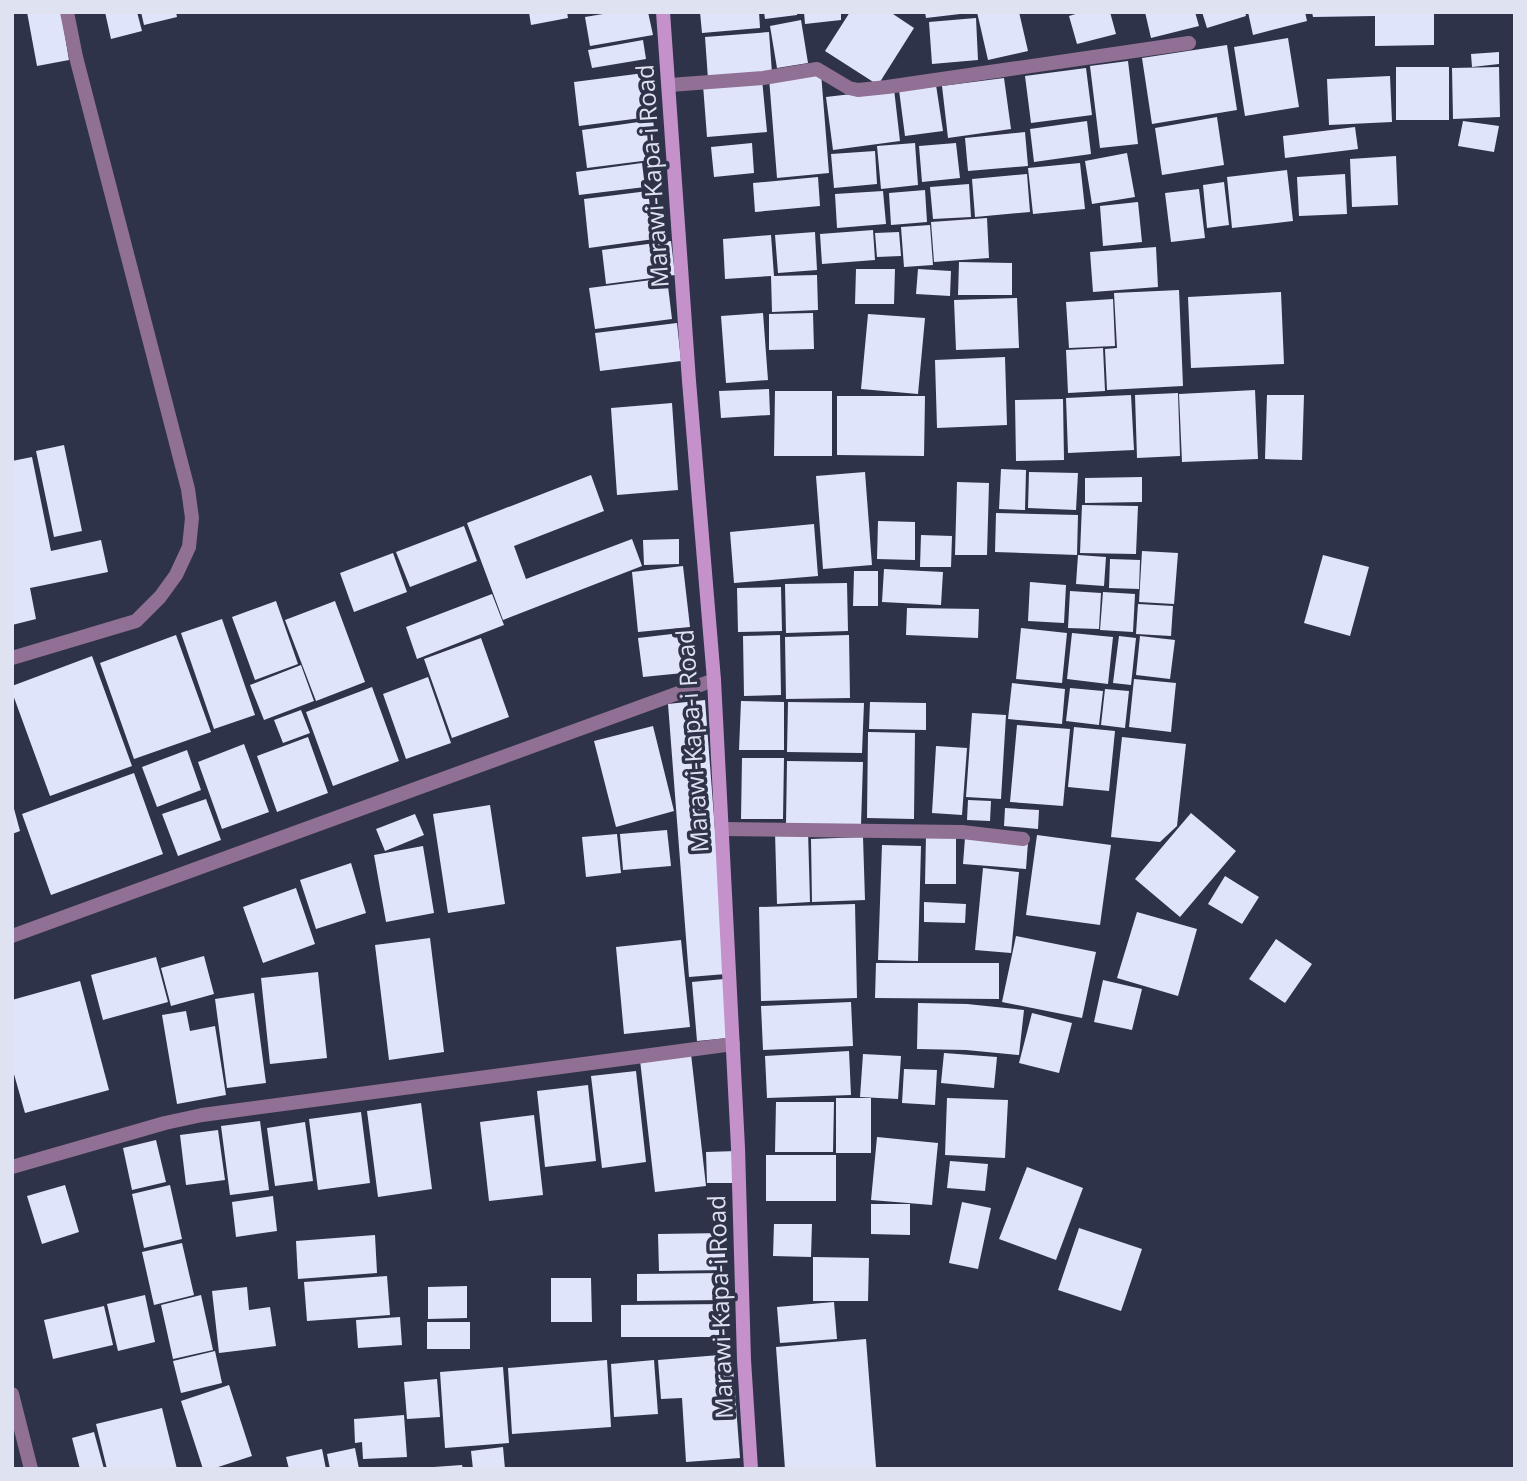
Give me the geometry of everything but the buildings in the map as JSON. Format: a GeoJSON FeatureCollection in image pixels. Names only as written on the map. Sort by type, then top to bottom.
{"type":"FeatureCollection","features":[{"type":"Feature","properties":{"kind":"main road","name":"Marawi-Kapa-i Road"},"geometry":{"type":"LineString","coordinates":[[663,12],[722,829],[751,1469]]}},
{"type":"Feature","properties":{"kind":"street"},"geometry":{"type":"LineString","coordinates":[[12,658],[136,621],[160,597],[176,575],[189,547],[192,518],[188,489],[76,57],[67,12]]}},
{"type":"Feature","properties":{"kind":"street"},"geometry":{"type":"LineString","coordinates":[[670,85],[763,78],[817,69],[849,88],[858,90],[1189,43]]}},
{"type":"Feature","properties":{"kind":"street"},"geometry":{"type":"LineString","coordinates":[[12,936],[713,681]]}},
{"type":"Feature","properties":{"kind":"street"},"geometry":{"type":"LineString","coordinates":[[722,829],[962,832],[1023,839]]}},
{"type":"Feature","properties":{"kind":"street"},"geometry":{"type":"LineString","coordinates":[[12,1167],[202,1115],[733,1044]]}},
{"type":"Feature","properties":{"kind":"street"},"geometry":{"type":"LineString","coordinates":[[12,1394],[31,1469]]}}]}
